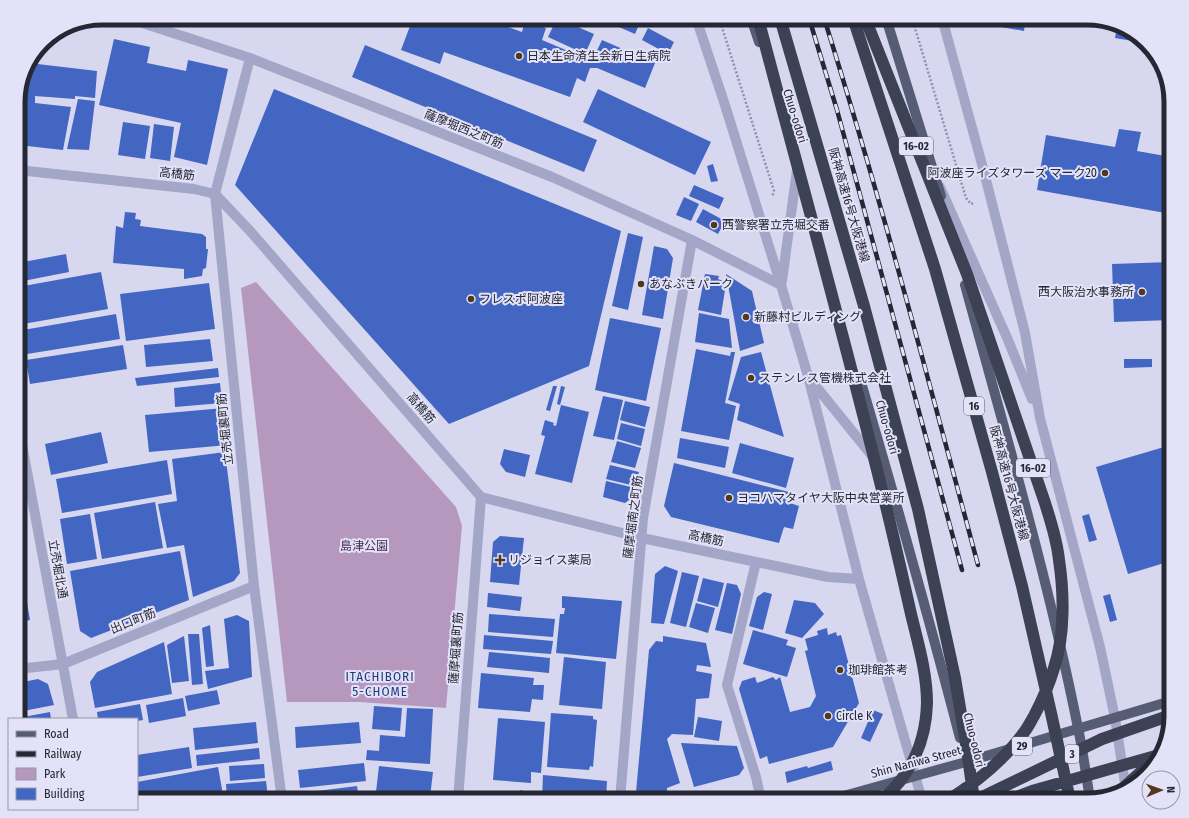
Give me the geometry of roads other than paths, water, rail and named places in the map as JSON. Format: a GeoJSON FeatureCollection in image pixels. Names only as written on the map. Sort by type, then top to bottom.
{"type":"FeatureCollection","features":[{"type":"Feature","properties":{"kind":"highway"},"geometry":{"type":"LineString","coordinates":[[760,25],[868,431],[926,683],[927,703],[924,728],[917,754],[907,773],[891,793]]}},
{"type":"Feature","properties":{"kind":"highway","name":"阪神高速16号大阪港線"},"geometry":{"type":"LineString","coordinates":[[782,25],[864,306],[918,509],[956,678],[974,793]]}},
{"type":"Feature","properties":{"kind":"highway","name":"阪神高速16号大阪港線"},"geometry":{"type":"LineString","coordinates":[[855,25],[934,269],[963,368],[1022,586],[1052,712],[1069,793]]}},
{"type":"Feature","properties":{"kind":"highway","name":"16-02"},"geometry":{"type":"LineString","coordinates":[[868,25],[967,274],[1045,504],[1054,532],[1059,559],[1062,588],[1062,614],[1059,647],[1055,668],[1041,703],[1025,731],[1004,756],[980,777],[958,793]]}},
{"type":"Feature","properties":{"kind":"highway","name":"3"},"geometry":{"type":"LineString","coordinates":[[990,793],[1102,740],[1164,718]]}},
{"type":"Feature","properties":{"kind":"highway","name":"3"},"geometry":{"type":"LineString","coordinates":[[1027,793],[1152,757]]}},
{"type":"Feature","properties":{"kind":"main road","name":"Chuo-odori"},"geometry":{"type":"LineString","coordinates":[[753,25],[798,169],[888,476],[948,689],[973,793]]}},
{"type":"Feature","properties":{"kind":"main road"},"geometry":{"type":"LineString","coordinates":[[888,25],[935,176],[1035,539],[1079,729],[1089,793]]}},
{"type":"Feature","properties":{"kind":"main road","name":"Shin Naniwa Street"},"geometry":{"type":"LineString","coordinates":[[853,793],[966,762],[1164,703]]}},
{"type":"Feature","properties":{"kind":"street","name":"薩摩堀西之町筋"},"geometry":{"type":"LineString","coordinates":[[149,25],[250,58],[552,177],[692,240],[781,285]]}},
{"type":"Feature","properties":{"kind":"street"},"geometry":{"type":"LineString","coordinates":[[698,25],[724,102],[808,376],[859,579],[920,793]]}},
{"type":"Feature","properties":{"kind":"street"},"geometry":{"type":"LineString","coordinates":[[944,25],[981,160],[1025,333],[1040,418],[1100,647],[1115,718],[1125,783]]}},
{"type":"Feature","properties":{"kind":"street","name":"立売堀裏町筋"},"geometry":{"type":"LineString","coordinates":[[250,58],[215,194],[254,586],[281,793]]}},
{"type":"Feature","properties":{"kind":"street"},"geometry":{"type":"LineString","coordinates":[[781,285],[798,169]]}},
{"type":"Feature","properties":{"kind":"street","name":"高橋筋"},"geometry":{"type":"LineString","coordinates":[[25,171],[194,189],[215,194],[251,232],[481,497],[642,538],[828,578],[859,579]]}},
{"type":"Feature","properties":{"kind":"street"},"geometry":{"type":"LineString","coordinates":[[935,176],[1008,340],[1040,418]]}},
{"type":"Feature","properties":{"kind":"street","name":"薩摩堀南之町筋"},"geometry":{"type":"LineString","coordinates":[[621,793],[644,510],[692,240]]}},
{"type":"Feature","properties":{"kind":"street"},"geometry":{"type":"LineString","coordinates":[[808,376],[888,476]]}},
{"type":"Feature","properties":{"kind":"street","name":"立売堀北通"},"geometry":{"type":"LineString","coordinates":[[25,460],[73,718]]}},
{"type":"Feature","properties":{"kind":"street","name":"薩摩堀裏町筋"},"geometry":{"type":"LineString","coordinates":[[459,793],[481,497]]}},
{"type":"Feature","properties":{"kind":"street"},"geometry":{"type":"LineString","coordinates":[[756,562],[727,686],[756,777],[759,793]]}},
{"type":"Feature","properties":{"kind":"street","name":"出口町筋"},"geometry":{"type":"LineString","coordinates":[[25,667],[63,664],[254,586]]}},
{"type":"Feature","properties":{"kind":"railway"},"geometry":{"type":"LineString","coordinates":[[811,25],[837,110],[962,570]]}},
{"type":"Feature","properties":{"kind":"railway"},"geometry":{"type":"LineString","coordinates":[[826,25],[885,222],[978,565]]}},
{"type":"Feature","properties":{"kind":"place","name":"日本生命済生会新日生病院"},"geometry":{"type":"Point","coordinates":[519,56]}},
{"type":"Feature","properties":{"kind":"place","name":"阿波座ライズタワーズ マーク20"},"geometry":{"type":"Point","coordinates":[1105,173]}},
{"type":"Feature","properties":{"kind":"place","name":"西警察署立売堀交番"},"geometry":{"type":"Point","coordinates":[714,225]}},
{"type":"Feature","properties":{"kind":"place","name":"あなぶきパーク"},"geometry":{"type":"Point","coordinates":[641,284]}},
{"type":"Feature","properties":{"kind":"place","name":"西大阪治水事務所"},"geometry":{"type":"Point","coordinates":[1142,292]}},
{"type":"Feature","properties":{"kind":"place","name":"フレスポ阿波座"},"geometry":{"type":"Point","coordinates":[471,299]}},
{"type":"Feature","properties":{"kind":"place","name":"新藤村ビルディング"},"geometry":{"type":"Point","coordinates":[746,317]}},
{"type":"Feature","properties":{"kind":"place","name":"ステンレス管機株式会社"},"geometry":{"type":"Point","coordinates":[751,378]}},
{"type":"Feature","properties":{"kind":"place","name":"ヨコハマタイヤ大阪中央営業所"},"geometry":{"type":"Point","coordinates":[729,498]}},
{"type":"Feature","properties":{"kind":"place","name":"リジョイス薬局"},"geometry":{"type":"Point","coordinates":[500,560]}},
{"type":"Feature","properties":{"kind":"place","name":"珈琲館茶考"},"geometry":{"type":"Point","coordinates":[840,670]}},
{"type":"Feature","properties":{"kind":"place","name":"Circle K"},"geometry":{"type":"Point","coordinates":[828,716]}},
{"type":"Feature","properties":{"kind":"district","name":"ITACHIBORI 5-CHOME"},"geometry":{"type":"Point","coordinates":[380,684]}},
{"type":"Feature","properties":{"kind":"park label","name":"島津公園"},"geometry":{"type":"Point","coordinates":[364,546]}}]}
